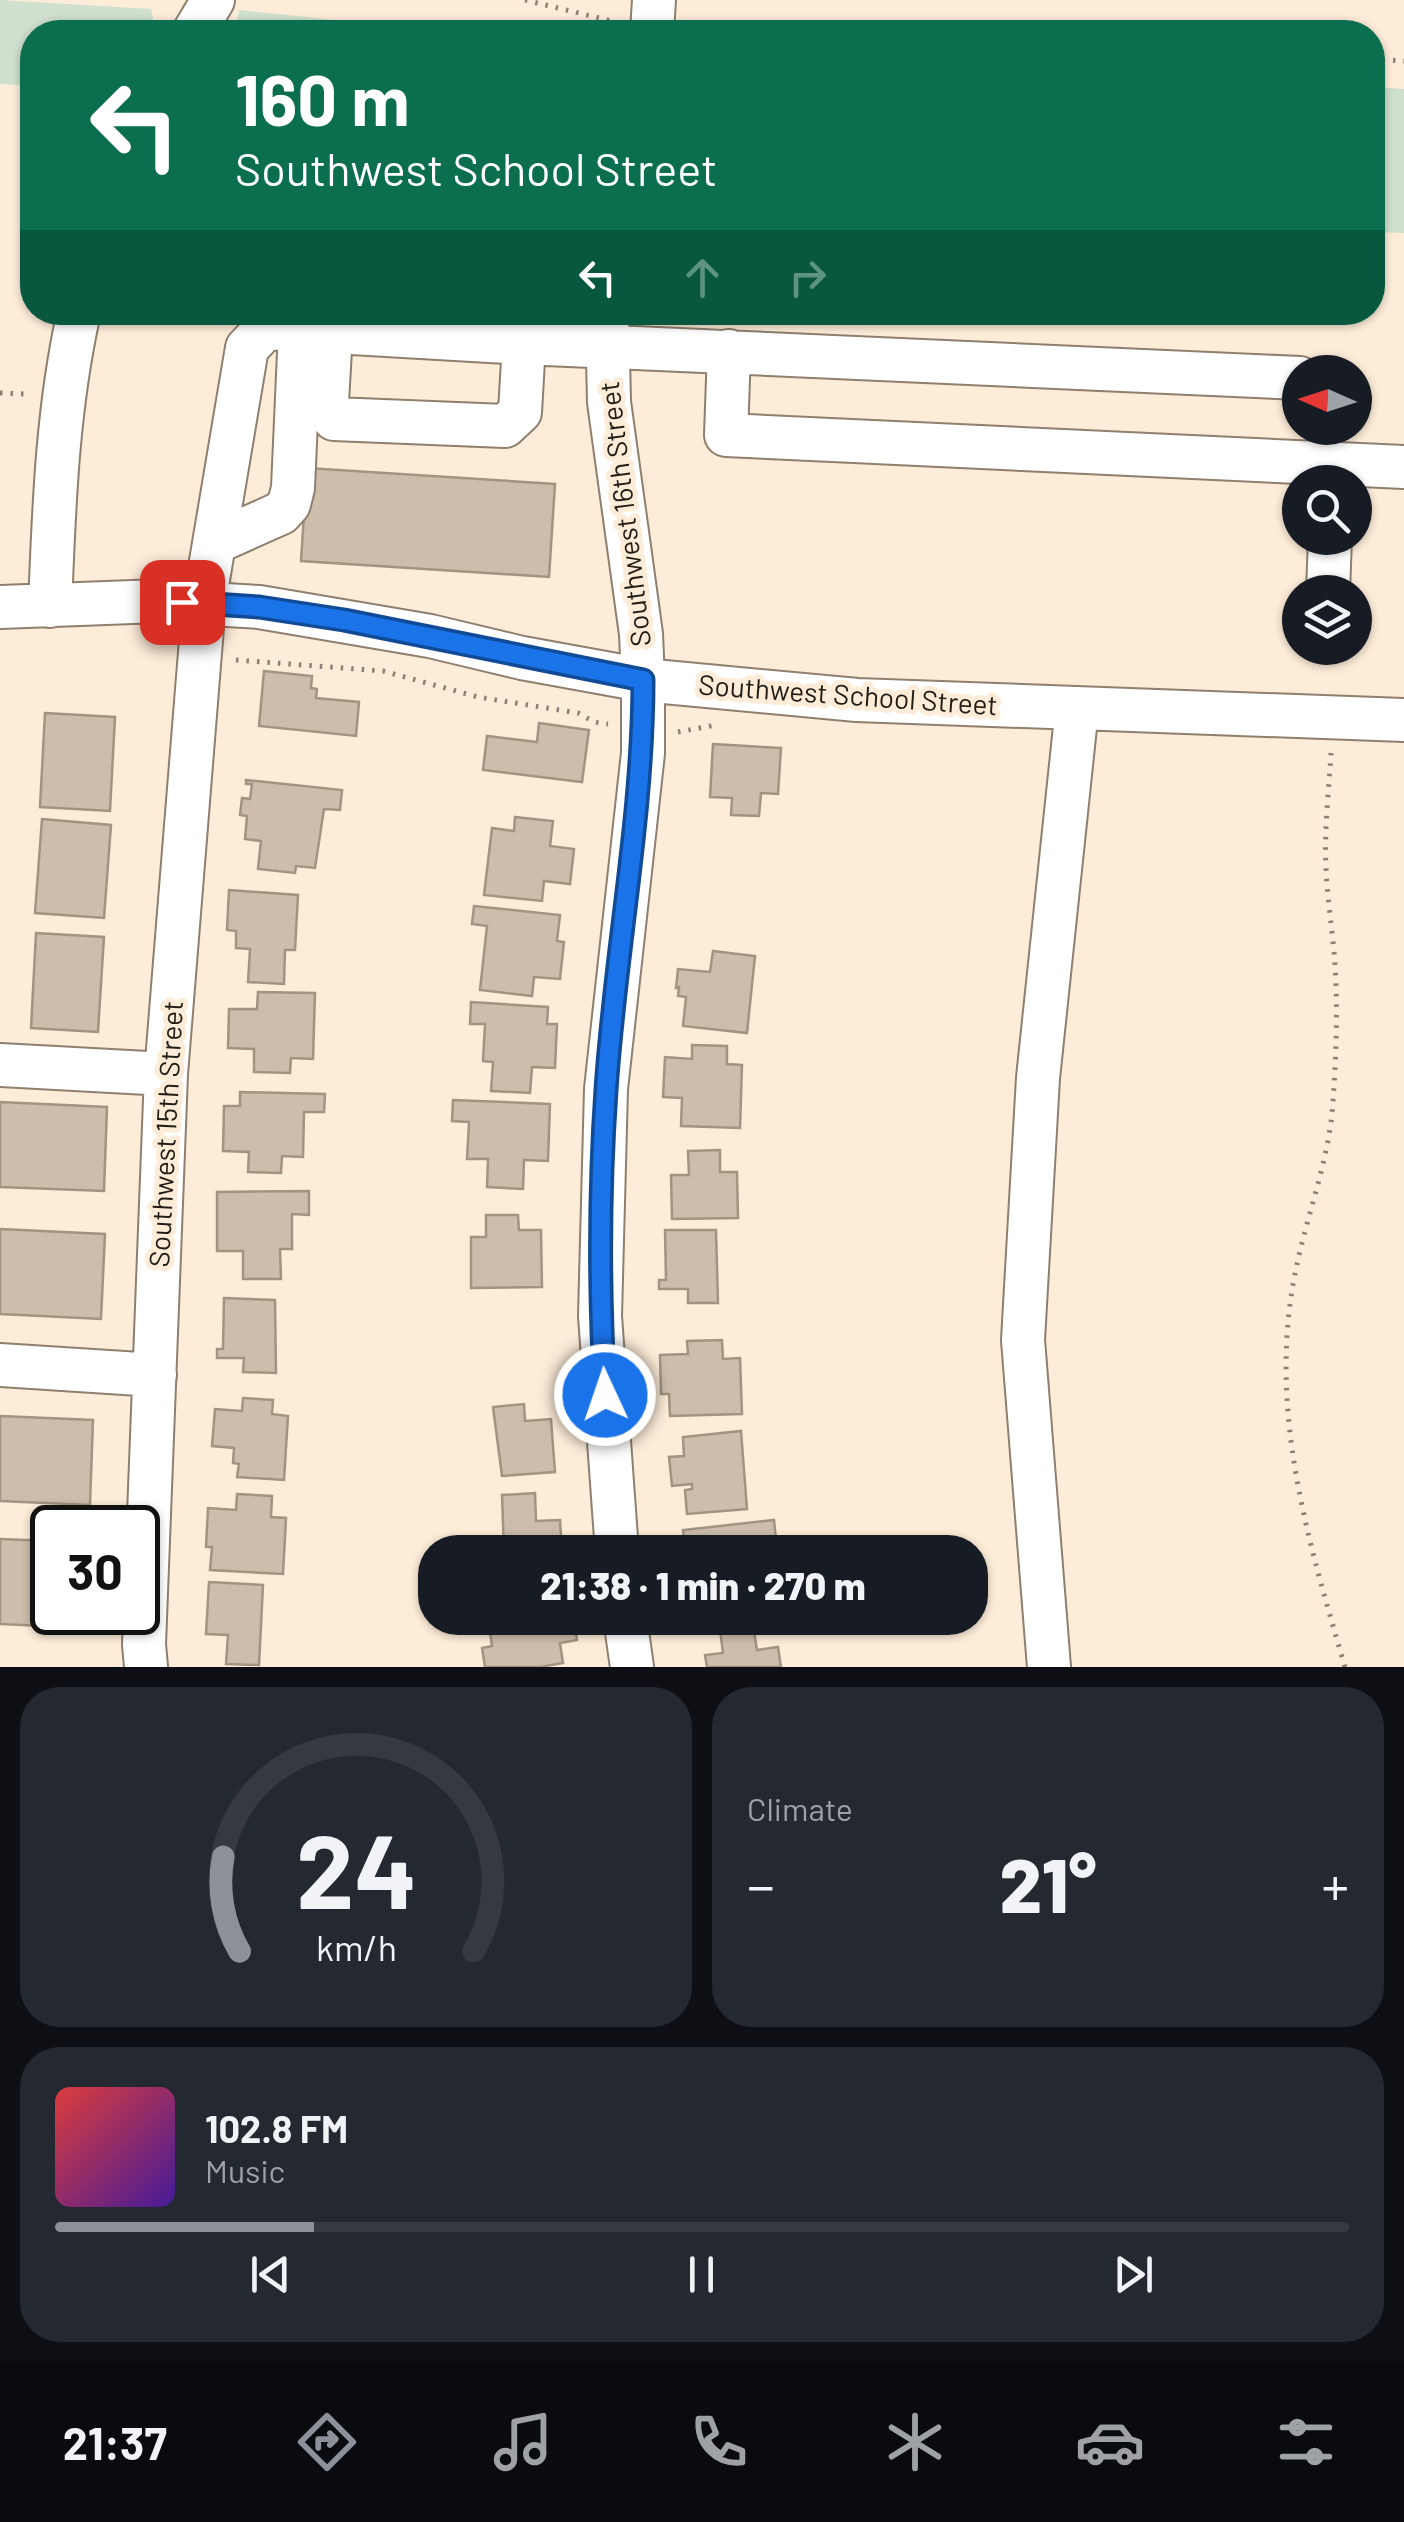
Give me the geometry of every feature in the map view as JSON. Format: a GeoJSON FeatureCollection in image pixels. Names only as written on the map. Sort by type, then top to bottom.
{"type":"FeatureCollection","features":[{"type":"Feature","properties":{"kind":"street"},"geometry":{"type":"LineString","coordinates":[[50,606],[63,393],[76,325]]}},
{"type":"Feature","properties":{"kind":"street"},"geometry":{"type":"LineString","coordinates":[[314,325],[326,402],[334,419],[505,426],[520,412],[524,343]]}},
{"type":"Feature","properties":{"kind":"street"},"geometry":{"type":"LineString","coordinates":[[214,543],[280,513],[289,504],[314,325]]}},
{"type":"Feature","properties":{"kind":"street","name":"Southwest 15th Street"},"geometry":{"type":"LineString","coordinates":[[146,1667],[166,1074],[204,603],[247,348],[266,328],[314,325]]}},
{"type":"Feature","properties":{"kind":"street","name":"Southwest 15th Street"},"geometry":{"type":"LineString","coordinates":[[395,325],[524,343],[608,329],[729,351],[1282,377]]}},
{"type":"Feature","properties":{"kind":"street","name":"Southwest 16th Street"},"geometry":{"type":"LineString","coordinates":[[608,329],[609,402],[642,637],[644,753],[606,1089],[600,1316],[616,1535]]}},
{"type":"Feature","properties":{"kind":"street"},"geometry":{"type":"LineString","coordinates":[[729,351],[726,436],[1334,458],[1404,467]]}},
{"type":"Feature","properties":{"kind":"street","name":"Southwest School Street"},"geometry":{"type":"LineString","coordinates":[[0,607],[204,603],[344,620],[643,680],[858,700],[1404,720]]}},
{"type":"Feature","properties":{"kind":"street"},"geometry":{"type":"LineString","coordinates":[[1049,1667],[1023,1340],[1038,1078],[1077,708]]}},
{"type":"Feature","properties":{"kind":"street"},"geometry":{"type":"LineString","coordinates":[[0,1065],[166,1074]]}},
{"type":"Feature","properties":{"kind":"street"},"geometry":{"type":"LineString","coordinates":[[0,1365],[155,1375]]}},
{"type":"Feature","properties":{"kind":"street"},"geometry":{"type":"LineString","coordinates":[[627,1635],[632,1667]]}},
{"type":"Feature","properties":{"kind":"path"},"geometry":{"type":"LineString","coordinates":[[525,0],[646,20]]}},
{"type":"Feature","properties":{"kind":"path"},"geometry":{"type":"LineString","coordinates":[[0,392],[25,394]]}},
{"type":"Feature","properties":{"kind":"path"},"geometry":{"type":"LineString","coordinates":[[200,657],[382,671],[478,698],[578,714],[594,722],[686,733],[720,724]]}},
{"type":"Feature","properties":{"kind":"path"},"geometry":{"type":"LineString","coordinates":[[1331,750],[1326,865],[1337,1018],[1333,1108],[1324,1167],[1294,1281],[1287,1394],[1289,1438],[1302,1510],[1345,1667]]}},
{"type":"Feature","properties":{"kind":"green space"},"geometry":{"type":"Polygon","coordinates":[[[0,0],[151,9],[153,20],[20,20],[20,85],[0,84],[0,0]]]}},
{"type":"Feature","properties":{"kind":"green space"},"geometry":{"type":"Polygon","coordinates":[[[239,10],[333,20],[237,20],[239,10]]]}},
{"type":"Feature","properties":{"kind":"green space"},"geometry":{"type":"Polygon","coordinates":[[[1385,88],[1404,89],[1404,233],[1385,232],[1385,88]]]}},
{"type":"Feature","properties":{"kind":"building"},"geometry":{"type":"Polygon","coordinates":[[[307,468],[555,484],[549,577],[301,561],[307,468]]]}},
{"type":"Feature","properties":{"kind":"building"},"geometry":{"type":"Polygon","coordinates":[[[264,671],[312,676],[311,688],[317,689],[316,698],[359,702],[356,736],[259,726],[264,671]]]}},
{"type":"Feature","properties":{"kind":"building"},"geometry":{"type":"Polygon","coordinates":[[[45,713],[115,717],[110,811],[40,807],[45,713]]]}},
{"type":"Feature","properties":{"kind":"building"},"geometry":{"type":"Polygon","coordinates":[[[539,723],[589,730],[582,782],[483,770],[487,736],[537,742],[539,723]]]}},
{"type":"Feature","properties":{"kind":"building"},"geometry":{"type":"Polygon","coordinates":[[[713,744],[781,748],[778,794],[761,793],[759,816],[731,815],[732,798],[710,797],[713,744]]]}},
{"type":"Feature","properties":{"kind":"building"},"geometry":{"type":"Polygon","coordinates":[[[246,780],[342,790],[340,810],[324,809],[315,868],[296,866],[295,873],[258,869],[261,841],[245,839],[247,816],[240,815],[242,798],[250,799],[252,784],[246,784],[246,780]]]}},
{"type":"Feature","properties":{"kind":"building"},"geometry":{"type":"Polygon","coordinates":[[[515,817],[553,821],[550,846],[574,849],[570,884],[544,881],[542,901],[484,895],[492,828],[514,831],[515,817]]]}},
{"type":"Feature","properties":{"kind":"building"},"geometry":{"type":"Polygon","coordinates":[[[42,819],[111,825],[104,918],[35,913],[42,819]]]}},
{"type":"Feature","properties":{"kind":"building"},"geometry":{"type":"Polygon","coordinates":[[[229,890],[298,895],[295,950],[285,950],[284,984],[248,982],[250,949],[236,948],[236,931],[227,930],[229,890]]]}},
{"type":"Feature","properties":{"kind":"building"},"geometry":{"type":"Polygon","coordinates":[[[474,906],[560,915],[557,941],[564,942],[560,979],[534,977],[532,996],[480,990],[487,926],[472,924],[474,906]]]}},
{"type":"Feature","properties":{"kind":"building"},"geometry":{"type":"Polygon","coordinates":[[[36,933],[104,937],[98,1032],[31,1028],[36,933]]]}},
{"type":"Feature","properties":{"kind":"building"},"geometry":{"type":"Polygon","coordinates":[[[713,951],[755,956],[747,1033],[683,1026],[686,997],[678,996],[678,969],[710,972],[713,951]]]}},
{"type":"Feature","properties":{"kind":"building"},"geometry":{"type":"Polygon","coordinates":[[[258,992],[315,993],[313,1059],[291,1058],[290,1073],[254,1072],[254,1049],[228,1048],[229,1009],[257,1009],[258,992]]]}},
{"type":"Feature","properties":{"kind":"building"},"geometry":{"type":"Polygon","coordinates":[[[471,1002],[548,1007],[547,1024],[557,1024],[555,1068],[532,1067],[530,1093],[491,1091],[493,1062],[483,1061],[485,1024],[470,1024],[471,1002]]]}},
{"type":"Feature","properties":{"kind":"building"},"geometry":{"type":"Polygon","coordinates":[[[692,1045],[727,1046],[727,1064],[742,1065],[740,1128],[681,1126],[682,1098],[663,1097],[665,1057],[692,1059],[692,1045]]]}},
{"type":"Feature","properties":{"kind":"building"},"geometry":{"type":"Polygon","coordinates":[[[240,1092],[325,1094],[324,1112],[304,1112],[303,1157],[282,1156],[281,1173],[248,1172],[249,1152],[223,1151],[224,1106],[240,1106],[240,1092]]]}},
{"type":"Feature","properties":{"kind":"building"},"geometry":{"type":"Polygon","coordinates":[[[453,1100],[550,1104],[548,1161],[524,1160],[523,1189],[487,1187],[488,1159],[467,1159],[469,1122],[452,1121],[453,1100]]]}},
{"type":"Feature","properties":{"kind":"building"},"geometry":{"type":"Polygon","coordinates":[[[0,1102],[107,1107],[104,1191],[0,1187],[0,1102]]]}},
{"type":"Feature","properties":{"kind":"building"},"geometry":{"type":"Polygon","coordinates":[[[720,1150],[720,1172],[737,1172],[738,1218],[672,1219],[671,1175],[689,1175],[688,1151],[720,1150]]]}},
{"type":"Feature","properties":{"kind":"building"},"geometry":{"type":"Polygon","coordinates":[[[309,1191],[309,1215],[292,1214],[292,1249],[280,1249],[281,1279],[243,1279],[243,1251],[217,1251],[217,1192],[309,1191]]]}},
{"type":"Feature","properties":{"kind":"building"},"geometry":{"type":"Polygon","coordinates":[[[486,1215],[518,1215],[519,1230],[541,1230],[542,1287],[471,1288],[471,1237],[486,1237],[486,1215]]]}},
{"type":"Feature","properties":{"kind":"building"},"geometry":{"type":"Polygon","coordinates":[[[0,1229],[105,1234],[101,1319],[0,1314],[0,1229]]]}},
{"type":"Feature","properties":{"kind":"building"},"geometry":{"type":"Polygon","coordinates":[[[665,1230],[716,1230],[718,1303],[688,1303],[688,1289],[659,1289],[659,1280],[666,1280],[665,1230]]]}},
{"type":"Feature","properties":{"kind":"building"},"geometry":{"type":"Polygon","coordinates":[[[224,1298],[275,1300],[276,1373],[243,1372],[244,1358],[217,1358],[217,1349],[223,1349],[224,1298]]]}},
{"type":"Feature","properties":{"kind":"building"},"geometry":{"type":"Polygon","coordinates":[[[722,1340],[723,1359],[740,1358],[742,1414],[670,1416],[669,1394],[661,1394],[660,1355],[688,1354],[687,1341],[722,1340]]]}},
{"type":"Feature","properties":{"kind":"building"},"geometry":{"type":"Polygon","coordinates":[[[243,1398],[273,1400],[272,1414],[288,1416],[284,1480],[237,1477],[239,1464],[233,1463],[234,1448],[212,1446],[215,1409],[242,1411],[243,1398]]]}},
{"type":"Feature","properties":{"kind":"building"},"geometry":{"type":"Polygon","coordinates":[[[524,1404],[525,1421],[551,1419],[555,1472],[502,1476],[493,1407],[524,1404]]]}},
{"type":"Feature","properties":{"kind":"building"},"geometry":{"type":"Polygon","coordinates":[[[0,1416],[93,1420],[90,1505],[0,1501],[0,1416]]]}},
{"type":"Feature","properties":{"kind":"building"},"geometry":{"type":"Polygon","coordinates":[[[741,1431],[747,1509],[687,1514],[685,1490],[692,1489],[692,1484],[672,1486],[669,1457],[684,1456],[683,1437],[741,1431]]]}},
{"type":"Feature","properties":{"kind":"building"},"geometry":{"type":"Polygon","coordinates":[[[535,1493],[536,1521],[560,1520],[561,1535],[503,1535],[502,1495],[535,1493]]]}},
{"type":"Feature","properties":{"kind":"building"},"geometry":{"type":"Polygon","coordinates":[[[237,1494],[272,1496],[271,1517],[286,1518],[283,1574],[210,1570],[212,1547],[206,1547],[208,1508],[236,1510],[237,1494]]]}},
{"type":"Feature","properties":{"kind":"building"},"geometry":{"type":"Polygon","coordinates":[[[774,1520],[776,1535],[684,1535],[683,1530],[774,1520]]]}},
{"type":"Feature","properties":{"kind":"building"},"geometry":{"type":"Polygon","coordinates":[[[0,1539],[30,1540],[30,1625],[0,1624],[0,1539]]]}},
{"type":"Feature","properties":{"kind":"building"},"geometry":{"type":"Polygon","coordinates":[[[209,1582],[263,1585],[259,1665],[226,1664],[228,1635],[206,1634],[209,1582]]]}},
{"type":"Feature","properties":{"kind":"building"},"geometry":{"type":"Polygon","coordinates":[[[490,1635],[576,1635],[577,1640],[560,1643],[563,1663],[540,1667],[485,1667],[482,1648],[492,1646],[490,1635]]]}},
{"type":"Feature","properties":{"kind":"building"},"geometry":{"type":"Polygon","coordinates":[[[721,1635],[755,1635],[757,1650],[778,1647],[781,1667],[707,1667],[705,1655],[723,1653],[721,1635]]]}},
{"type":"Feature","properties":{"kind":"route"},"geometry":{"type":"LineString","coordinates":[[182,602],[259,607],[344,620],[643,680],[644,753],[606,1089],[600,1316],[605,1395]]}}]}
